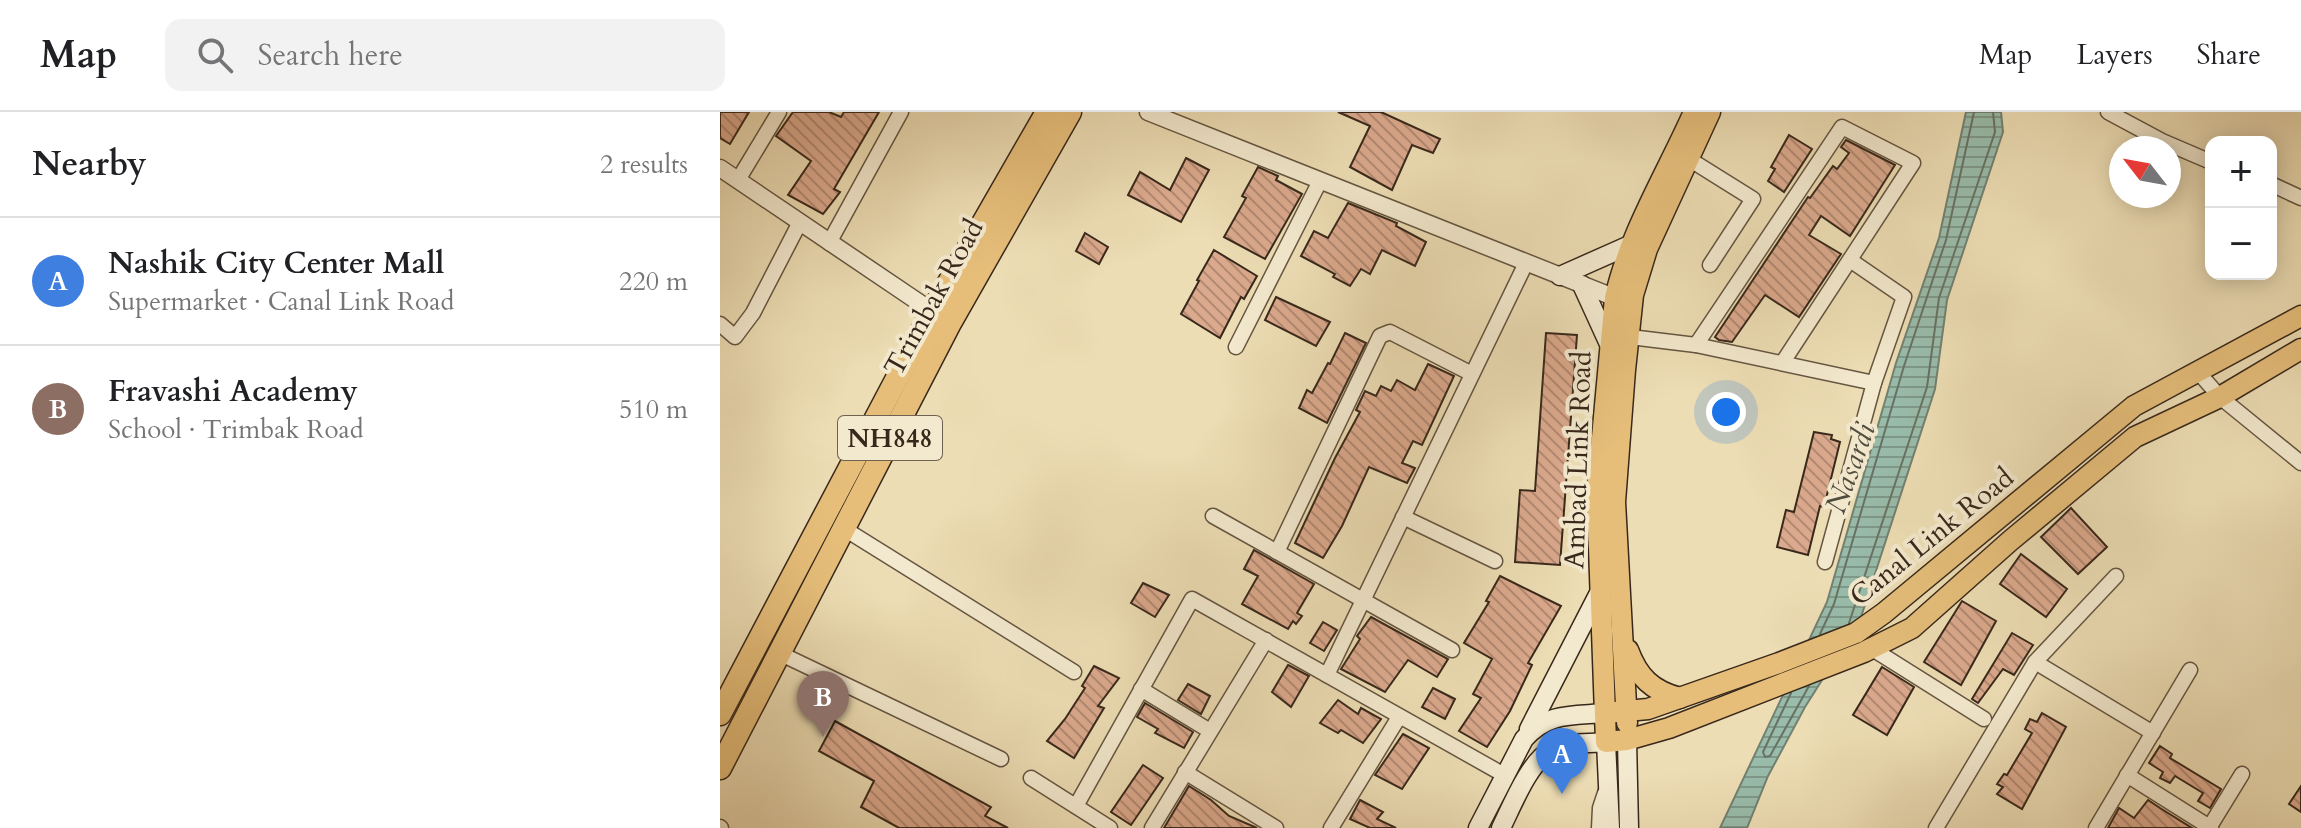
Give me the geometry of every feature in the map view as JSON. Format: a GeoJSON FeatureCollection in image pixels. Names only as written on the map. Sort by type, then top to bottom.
{"type":"FeatureCollection","features":[{"type":"Feature","properties":{"kind":"highway","name":"Trimbak Road"},"geometry":{"type":"LineString","coordinates":[[720,768],[843,528],[941,318],[1047,112]]}},
{"type":"Feature","properties":{"kind":"highway","name":"Trimbak Road"},"geometry":{"type":"LineString","coordinates":[[720,714],[790,570],[941,318],[1070,112]]}},
{"type":"Feature","properties":{"kind":"main road","name":"Ambad Link Road"},"geometry":{"type":"LineString","coordinates":[[1629,828],[1617,741],[1605,713],[1597,492],[1623,301],[1622,268],[1694,112]]}},
{"type":"Feature","properties":{"kind":"main road","name":"Ambad Link Road"},"geometry":{"type":"LineString","coordinates":[[1623,301],[1637,280],[1647,249],[1710,112]]}},
{"type":"Feature","properties":{"kind":"main road"},"geometry":{"type":"LineString","coordinates":[[1560,276],[1632,244]]}},
{"type":"Feature","properties":{"kind":"main road"},"geometry":{"type":"LineString","coordinates":[[1582,285],[1616,338]]}},
{"type":"Feature","properties":{"kind":"main road","name":"Canal Link Road"},"geometry":{"type":"LineString","coordinates":[[1524,739],[1541,722],[1550,718],[1648,709],[1856,633],[2134,406],[2301,316]]}},
{"type":"Feature","properties":{"kind":"main road","name":"Ambad Link Road"},"geometry":{"type":"LineString","coordinates":[[1610,828],[1608,785],[1626,711],[1615,502],[1616,338]]}},
{"type":"Feature","properties":{"kind":"main road","name":"Canal Link Road"},"geometry":{"type":"LineString","coordinates":[[1501,828],[1533,768],[1544,755],[1559,747],[1617,741],[1669,728],[1871,648],[1912,628],[2135,437],[2220,397],[2301,349]]}},
{"type":"Feature","properties":{"kind":"main road"},"geometry":{"type":"LineString","coordinates":[[1478,828],[1600,591]]}},
{"type":"Feature","properties":{"kind":"main road"},"geometry":{"type":"LineString","coordinates":[[1624,639],[1642,678],[1656,690],[1680,698]]}},
{"type":"Feature","properties":{"kind":"street"},"geometry":{"type":"LineString","coordinates":[[738,180],[779,112]]}},
{"type":"Feature","properties":{"kind":"street"},"geometry":{"type":"LineString","coordinates":[[829,243],[901,112]]}},
{"type":"Feature","properties":{"kind":"street"},"geometry":{"type":"LineString","coordinates":[[1148,112],[1623,301]]}},
{"type":"Feature","properties":{"kind":"street"},"geometry":{"type":"LineString","coordinates":[[2108,112],[2205,159]]}},
{"type":"Feature","properties":{"kind":"street"},"geometry":{"type":"LineString","coordinates":[[1696,345],[1842,127],[1913,163],[1783,362]]}},
{"type":"Feature","properties":{"kind":"street"},"geometry":{"type":"LineString","coordinates":[[1689,159],[1753,199],[1710,265]]}},
{"type":"Feature","properties":{"kind":"street"},"geometry":{"type":"LineString","coordinates":[[720,168],[941,318]]}},
{"type":"Feature","properties":{"kind":"street"},"geometry":{"type":"LineString","coordinates":[[1236,347],[1320,181]]}},
{"type":"Feature","properties":{"kind":"street"},"geometry":{"type":"LineString","coordinates":[[2277,187],[2301,198]]}},
{"type":"Feature","properties":{"kind":"street"},"geometry":{"type":"LineString","coordinates":[[720,324],[735,337],[753,313],[800,222]]}},
{"type":"Feature","properties":{"kind":"street"},"geometry":{"type":"LineString","coordinates":[[1825,562],[1874,383],[1904,297],[1850,260]]}},
{"type":"Feature","properties":{"kind":"street"},"geometry":{"type":"LineString","coordinates":[[1327,675],[1526,263]]}},
{"type":"Feature","properties":{"kind":"street"},"geometry":{"type":"LineString","coordinates":[[1277,552],[1380,336],[1390,332],[1472,374]]}},
{"type":"Feature","properties":{"kind":"street"},"geometry":{"type":"LineString","coordinates":[[1616,338],[1696,345],[1874,383]]}},
{"type":"Feature","properties":{"kind":"street"},"geometry":{"type":"LineString","coordinates":[[2198,372],[2220,397],[2301,463]]}},
{"type":"Feature","properties":{"kind":"street"},"geometry":{"type":"LineString","coordinates":[[1213,516],[1452,650]]}},
{"type":"Feature","properties":{"kind":"street"},"geometry":{"type":"LineString","coordinates":[[1403,517],[1495,561]]}},
{"type":"Feature","properties":{"kind":"street"},"geometry":{"type":"LineString","coordinates":[[843,528],[1074,672]]}},
{"type":"Feature","properties":{"kind":"street"},"geometry":{"type":"LineString","coordinates":[[1936,828],[2035,662],[2116,576]]}},
{"type":"Feature","properties":{"kind":"street"},"geometry":{"type":"LineString","coordinates":[[1076,806],[1192,599],[1506,776]]}},
{"type":"Feature","properties":{"kind":"street"},"geometry":{"type":"LineString","coordinates":[[1152,828],[1266,640]]}},
{"type":"Feature","properties":{"kind":"street"},"geometry":{"type":"LineString","coordinates":[[1871,648],[1984,719]]}},
{"type":"Feature","properties":{"kind":"street"},"geometry":{"type":"LineString","coordinates":[[779,653],[1001,759]]}},
{"type":"Feature","properties":{"kind":"street"},"geometry":{"type":"LineString","coordinates":[[2035,662],[2153,733]]}},
{"type":"Feature","properties":{"kind":"street"},"geometry":{"type":"LineString","coordinates":[[2096,828],[2190,670]]}},
{"type":"Feature","properties":{"kind":"street"},"geometry":{"type":"LineString","coordinates":[[1141,689],[1210,731]]}},
{"type":"Feature","properties":{"kind":"street"},"geometry":{"type":"LineString","coordinates":[[1331,828],[1399,717]]}},
{"type":"Feature","properties":{"kind":"street"},"geometry":{"type":"LineString","coordinates":[[1185,772],[1276,828]]}},
{"type":"Feature","properties":{"kind":"street"},"geometry":{"type":"LineString","coordinates":[[2127,775],[2210,828],[2242,774]]}},
{"type":"Feature","properties":{"kind":"street"},"geometry":{"type":"LineString","coordinates":[[1031,778],[1110,828]]}},
{"type":"Feature","properties":{"kind":"street"},"geometry":{"type":"LineString","coordinates":[[1599,828],[1600,808],[1608,785]]}},
{"type":"Feature","properties":{"kind":"water"},"geometry":{"type":"Polygon","coordinates":[[[1966,112],[2001,112],[2003,132],[1947,300],[1935,389],[1860,620],[1805,707],[1768,776],[1747,828],[1720,828],[1827,602],[1896,363],[1939,238],[1966,112]]]}},
{"type":"Feature","properties":{"kind":"building"},"geometry":{"type":"Polygon","coordinates":[[[720,112],[749,112],[730,144],[720,138],[720,112]]]}},
{"type":"Feature","properties":{"kind":"building"},"geometry":{"type":"Polygon","coordinates":[[[793,112],[829,112],[841,117],[844,112],[879,112],[834,189],[840,192],[823,214],[788,195],[811,161],[776,136],[793,112]]]}},
{"type":"Feature","properties":{"kind":"building"},"geometry":{"type":"Polygon","coordinates":[[[1338,112],[1381,112],[1440,139],[1433,153],[1412,145],[1392,190],[1350,167],[1370,126],[1338,112]]]}},
{"type":"Feature","properties":{"kind":"building"},"geometry":{"type":"Polygon","coordinates":[[[1789,135],[1812,149],[1784,192],[1768,181],[1775,169],[1771,167],[1789,135]]]}},
{"type":"Feature","properties":{"kind":"building"},"geometry":{"type":"Polygon","coordinates":[[[1846,140],[1895,165],[1850,236],[1821,216],[1809,235],[1841,254],[1799,317],[1765,295],[1732,342],[1719,340],[1715,337],[1808,197],[1833,166],[1837,169],[1849,153],[1841,147],[1846,140]]]}},
{"type":"Feature","properties":{"kind":"building"},"geometry":{"type":"Polygon","coordinates":[[[1186,158],[1209,170],[1181,222],[1128,195],[1140,172],[1170,190],[1186,158]]]}},
{"type":"Feature","properties":{"kind":"building"},"geometry":{"type":"Polygon","coordinates":[[[1258,167],[1278,176],[1276,180],[1302,194],[1265,259],[1224,237],[1246,198],[1242,196],[1258,167]]]}},
{"type":"Feature","properties":{"kind":"building"},"geometry":{"type":"Polygon","coordinates":[[[1348,203],[1397,223],[1396,226],[1426,242],[1415,266],[1382,250],[1370,274],[1361,269],[1350,286],[1333,277],[1335,274],[1301,256],[1314,231],[1328,238],[1348,203]]]}},
{"type":"Feature","properties":{"kind":"building"},"geometry":{"type":"Polygon","coordinates":[[[1085,233],[1108,247],[1099,264],[1076,251],[1085,233]]]}},
{"type":"Feature","properties":{"kind":"building"},"geometry":{"type":"Polygon","coordinates":[[[1214,250],[1257,276],[1244,299],[1241,297],[1220,338],[1181,314],[1214,250]]]}},
{"type":"Feature","properties":{"kind":"building"},"geometry":{"type":"Polygon","coordinates":[[[1276,297],[1330,322],[1316,346],[1265,320],[1276,297]]]}},
{"type":"Feature","properties":{"kind":"building"},"geometry":{"type":"Polygon","coordinates":[[[1345,333],[1366,343],[1327,423],[1299,408],[1307,390],[1312,393],[1330,364],[1345,333]]]}},
{"type":"Feature","properties":{"kind":"building"},"geometry":{"type":"Polygon","coordinates":[[[1546,333],[1577,335],[1560,565],[1515,562],[1520,490],[1535,491],[1546,333]]]}},
{"type":"Feature","properties":{"kind":"building"},"geometry":{"type":"Polygon","coordinates":[[[1428,364],[1454,376],[1422,445],[1413,441],[1402,463],[1415,468],[1407,483],[1369,467],[1342,526],[1323,558],[1295,543],[1360,412],[1356,410],[1365,391],[1376,396],[1381,386],[1391,391],[1397,380],[1415,390],[1428,364]]]}},
{"type":"Feature","properties":{"kind":"building"},"geometry":{"type":"Polygon","coordinates":[[[1814,432],[1832,435],[1831,439],[1840,442],[1808,555],[1777,547],[1786,510],[1794,512],[1814,432]]]}},
{"type":"Feature","properties":{"kind":"building"},"geometry":{"type":"Polygon","coordinates":[[[2071,508],[2107,547],[2078,574],[2041,537],[2071,508]]]}},
{"type":"Feature","properties":{"kind":"building"},"geometry":{"type":"Polygon","coordinates":[[[1254,550],[1314,584],[1297,613],[1302,616],[1296,624],[1293,621],[1288,629],[1242,604],[1258,576],[1244,569],[1254,550]]]}},
{"type":"Feature","properties":{"kind":"building"},"geometry":{"type":"Polygon","coordinates":[[[2021,554],[2067,589],[2046,617],[2000,584],[2021,554]]]}},
{"type":"Feature","properties":{"kind":"building"},"geometry":{"type":"Polygon","coordinates":[[[1500,576],[1561,606],[1528,663],[1532,665],[1510,711],[1487,747],[1459,731],[1481,698],[1473,694],[1492,659],[1464,643],[1489,602],[1486,601],[1500,576]]]}},
{"type":"Feature","properties":{"kind":"building"},"geometry":{"type":"Polygon","coordinates":[[[1143,583],[1169,595],[1155,617],[1131,603],[1143,583]]]}},
{"type":"Feature","properties":{"kind":"building"},"geometry":{"type":"Polygon","coordinates":[[[1962,601],[1996,621],[1961,685],[1924,662],[1962,601]]]}},
{"type":"Feature","properties":{"kind":"building"},"geometry":{"type":"Polygon","coordinates":[[[1371,617],[1448,659],[1437,677],[1408,660],[1385,692],[1341,669],[1360,639],[1357,636],[1371,617]]]}},
{"type":"Feature","properties":{"kind":"building"},"geometry":{"type":"Polygon","coordinates":[[[1323,622],[1337,630],[1324,651],[1310,643],[1323,622]]]}},
{"type":"Feature","properties":{"kind":"building"},"geometry":{"type":"Polygon","coordinates":[[[2012,633],[2033,645],[2014,675],[2003,669],[1978,703],[1972,699],[2012,633]]]}},
{"type":"Feature","properties":{"kind":"building"},"geometry":{"type":"Polygon","coordinates":[[[1288,665],[1309,676],[1291,707],[1272,692],[1288,665]]]}},
{"type":"Feature","properties":{"kind":"building"},"geometry":{"type":"Polygon","coordinates":[[[1094,666],[1119,678],[1098,706],[1104,708],[1074,758],[1047,741],[1085,688],[1082,686],[1094,666]]]}},
{"type":"Feature","properties":{"kind":"building"},"geometry":{"type":"Polygon","coordinates":[[[1882,667],[1914,687],[1887,735],[1853,715],[1882,667]]]}},
{"type":"Feature","properties":{"kind":"building"},"geometry":{"type":"Polygon","coordinates":[[[1188,684],[1210,696],[1201,714],[1178,700],[1188,684]]]}},
{"type":"Feature","properties":{"kind":"building"},"geometry":{"type":"Polygon","coordinates":[[[1433,688],[1455,699],[1445,719],[1422,707],[1433,688]]]}},
{"type":"Feature","properties":{"kind":"building"},"geometry":{"type":"Polygon","coordinates":[[[1338,700],[1358,714],[1361,708],[1381,719],[1363,743],[1341,730],[1338,733],[1320,723],[1338,700]]]}},
{"type":"Feature","properties":{"kind":"building"},"geometry":{"type":"Polygon","coordinates":[[[1145,703],[1193,732],[1184,748],[1155,733],[1158,729],[1137,717],[1145,703]]]}},
{"type":"Feature","properties":{"kind":"building"},"geometry":{"type":"Polygon","coordinates":[[[2042,713],[2066,727],[2022,809],[1997,794],[2003,787],[1997,784],[2004,774],[2007,775],[2032,733],[2025,729],[2030,719],[2037,722],[2042,713]]]}},
{"type":"Feature","properties":{"kind":"building"},"geometry":{"type":"Polygon","coordinates":[[[835,721],[991,807],[985,816],[1008,828],[899,828],[861,807],[874,781],[819,751],[835,721]]]}},
{"type":"Feature","properties":{"kind":"building"},"geometry":{"type":"Polygon","coordinates":[[[1403,734],[1429,748],[1402,789],[1375,775],[1403,734]]]}},
{"type":"Feature","properties":{"kind":"building"},"geometry":{"type":"Polygon","coordinates":[[[2160,746],[2172,754],[2170,758],[2221,789],[2210,808],[2198,801],[2203,793],[2175,776],[2170,783],[2160,778],[2163,772],[2149,763],[2160,746]]]}},
{"type":"Feature","properties":{"kind":"building"},"geometry":{"type":"Polygon","coordinates":[[[1143,765],[1163,778],[1131,825],[1111,812],[1143,765]]]}},
{"type":"Feature","properties":{"kind":"building"},"geometry":{"type":"Polygon","coordinates":[[[1189,786],[1229,816],[1257,828],[1164,828],[1189,786]]]}},
{"type":"Feature","properties":{"kind":"building"},"geometry":{"type":"Polygon","coordinates":[[[2301,786],[2301,812],[2289,804],[2301,786]]]}},
{"type":"Feature","properties":{"kind":"building"},"geometry":{"type":"Polygon","coordinates":[[[1360,800],[1383,812],[1377,819],[1396,828],[1370,828],[1350,819],[1360,800]]]}},
{"type":"Feature","properties":{"kind":"building"},"geometry":{"type":"Polygon","coordinates":[[[2148,800],[2192,828],[2108,828],[2119,808],[2134,818],[2148,800]]]}},
{"type":"Feature","properties":{"kind":"place","name":"Fravashi Academy"},"geometry":{"type":"Point","coordinates":[823,737]}},
{"type":"Feature","properties":{"kind":"place","name":"Nashik City Center Mall"},"geometry":{"type":"Point","coordinates":[1562,794]}},
{"type":"Feature","properties":{"kind":"water label","name":"Nasardi"},"geometry":{"type":"Point","coordinates":[1850,468]}}]}
